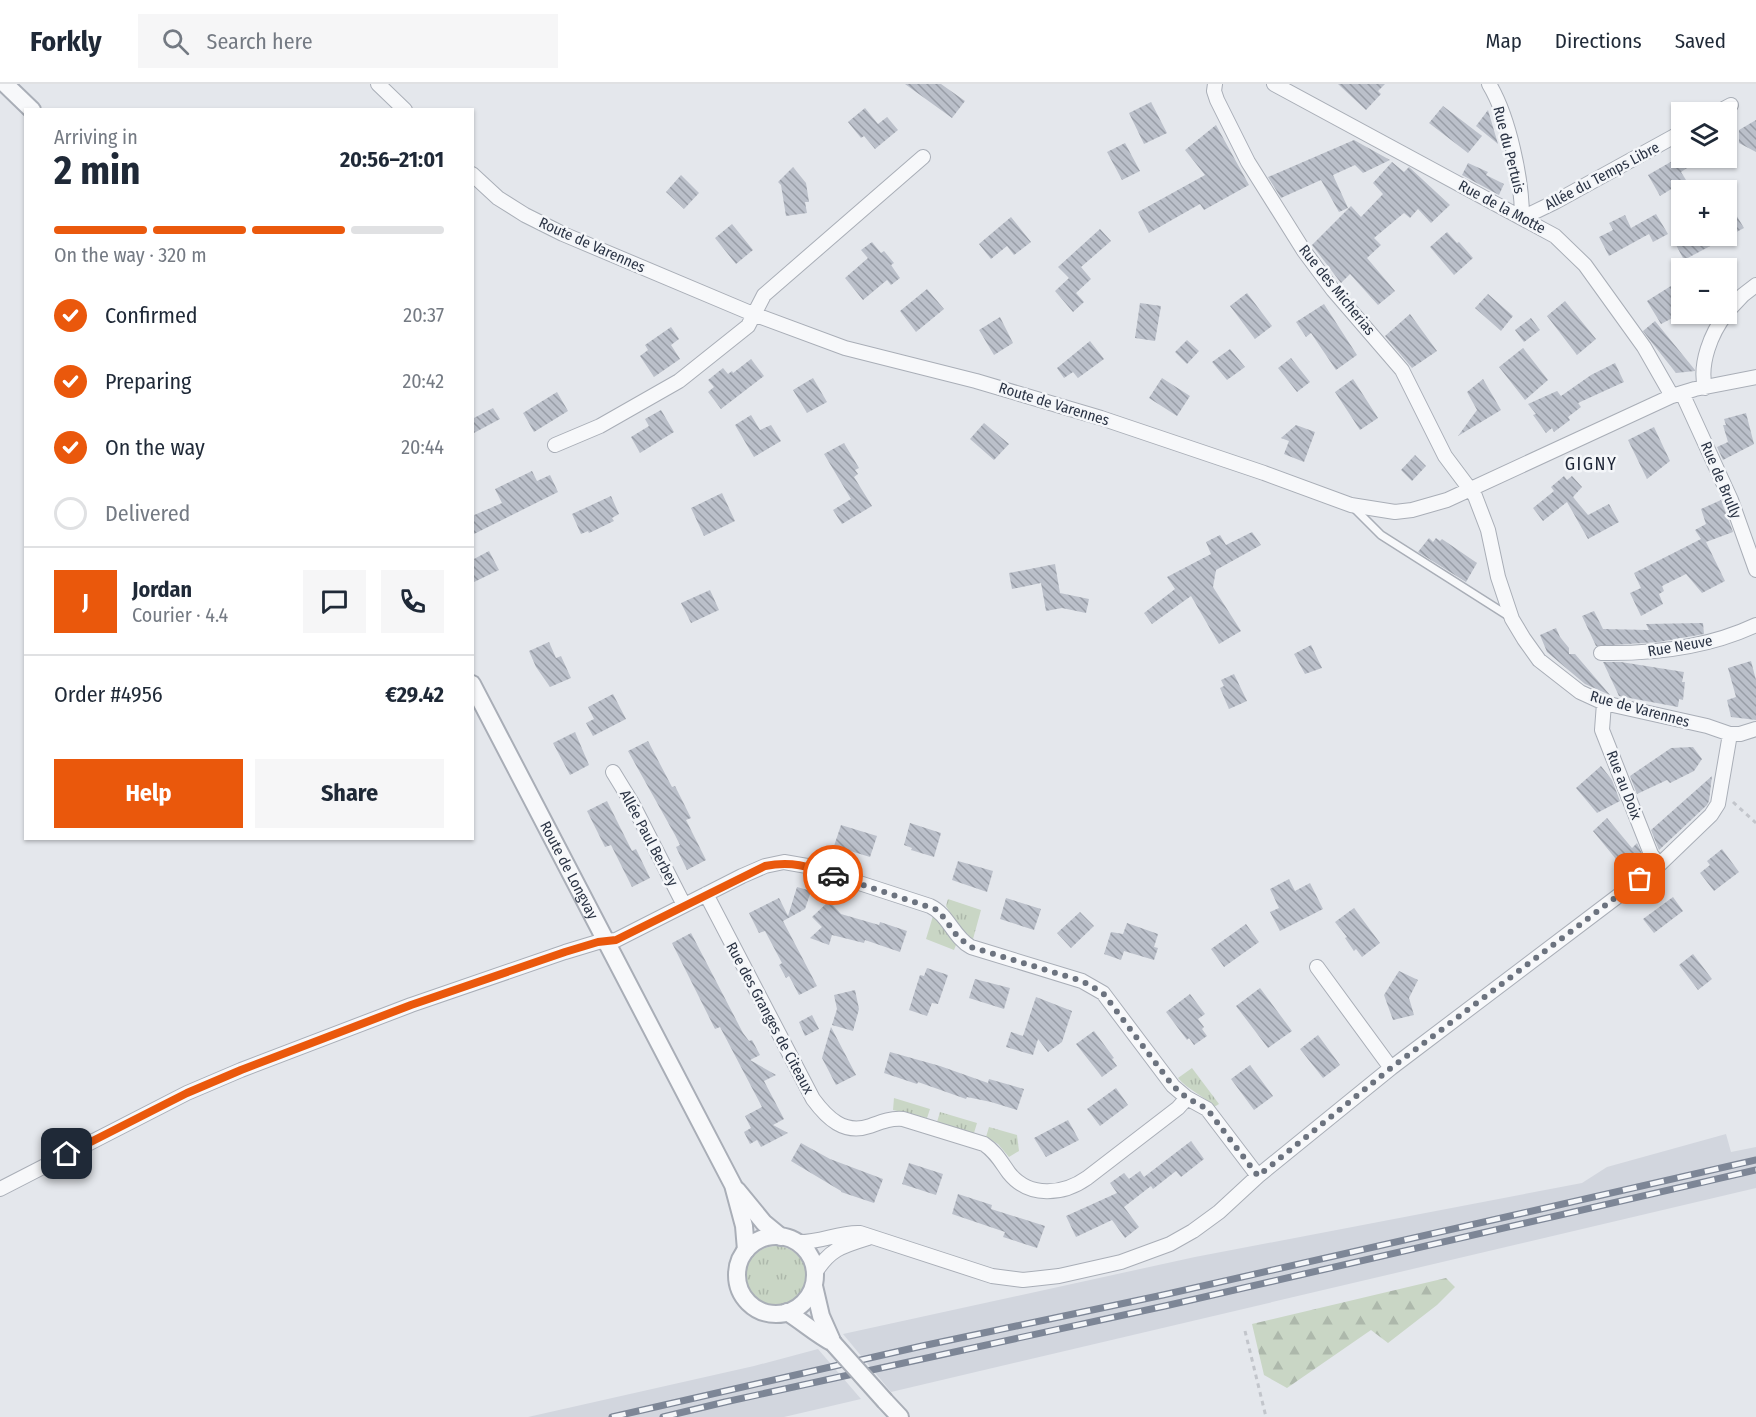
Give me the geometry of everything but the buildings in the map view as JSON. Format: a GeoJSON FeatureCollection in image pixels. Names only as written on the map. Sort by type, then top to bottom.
{"type":"FeatureCollection","features":[{"type":"Feature","properties":{"kind":"street"},"geometry":{"type":"LineString","coordinates":[[5,84],[30,108]]}},
{"type":"Feature","properties":{"kind":"street"},"geometry":{"type":"LineString","coordinates":[[378,84],[403,108]]}},
{"type":"Feature","properties":{"kind":"street","name":"Rue des Micherias"},"geometry":{"type":"LineString","coordinates":[[1215,84],[1214,91],[1217,100],[1248,162],[1278,212],[1333,290],[1402,370],[1446,456],[1470,490]]}},
{"type":"Feature","properties":{"kind":"street","name":"Rue de la Motte"},"geometry":{"type":"LineString","coordinates":[[1274,84],[1556,236],[1585,265],[1677,394]]}},
{"type":"Feature","properties":{"kind":"street","name":"Rue du Pertuis"},"geometry":{"type":"LineString","coordinates":[[1489,84],[1503,114],[1520,190],[1522,218]]}},
{"type":"Feature","properties":{"kind":"street","name":"Allée du Temps Libre"},"geometry":{"type":"LineString","coordinates":[[1522,218],[1671,138]]}},
{"type":"Feature","properties":{"kind":"street"},"geometry":{"type":"LineString","coordinates":[[555,445],[600,426],[679,381],[748,326],[764,295],[923,157]]}},
{"type":"Feature","properties":{"kind":"street","name":"Route de Varennes"},"geometry":{"type":"LineString","coordinates":[[474,176],[498,198],[563,234],[753,314],[845,348],[976,381],[1101,418],[1351,505],[1395,512],[1412,510],[1447,500],[1677,394],[1756,377]]}},
{"type":"Feature","properties":{"kind":"street"},"geometry":{"type":"LineString","coordinates":[[1737,301],[1756,285]]}},
{"type":"Feature","properties":{"kind":"street"},"geometry":{"type":"LineString","coordinates":[[1705,388],[1702,375],[1705,359],[1719,324]]}},
{"type":"Feature","properties":{"kind":"street","name":"Rue de Brully"},"geometry":{"type":"LineString","coordinates":[[1677,394],[1731,500],[1756,570]]}},
{"type":"Feature","properties":{"kind":"street","name":"Rue de Varennes"},"geometry":{"type":"LineString","coordinates":[[1470,490],[1475,496],[1488,531],[1498,577],[1512,619],[1539,660],[1580,693],[1604,703],[1707,726],[1730,734],[1740,734],[1756,729]]}},
{"type":"Feature","properties":{"kind":"street","name":"Rue Neuve"},"geometry":{"type":"LineString","coordinates":[[1601,653],[1670,650],[1729,636],[1756,624]]}},
{"type":"Feature","properties":{"kind":"street","name":"Route de Longvay"},"geometry":{"type":"LineString","coordinates":[[474,688],[733,1185],[764,1223],[789,1239]]}},
{"type":"Feature","properties":{"kind":"street","name":"Rue au Doix"},"geometry":{"type":"LineString","coordinates":[[1604,703],[1602,729],[1651,854],[1659,865]]}},
{"type":"Feature","properties":{"kind":"street"},"geometry":{"type":"LineString","coordinates":[[870,1238],[848,1243],[833,1251],[822,1262],[804,1303],[787,1312],[766,1312],[751,1305],[744,1296],[738,1276],[741,1260],[746,1250],[762,1239],[789,1239],[812,1243],[853,1233],[889,1242],[992,1276],[1023,1280],[1100,1268],[1141,1256],[1193,1231],[1219,1212],[1258,1176],[1391,1068],[1659,865],[1712,814],[1720,797],[1730,734]]}},
{"type":"Feature","properties":{"kind":"street","name":"Allée Paul Berbey"},"geometry":{"type":"LineString","coordinates":[[613,772],[632,803],[684,905]]}},
{"type":"Feature","properties":{"kind":"street"},"geometry":{"type":"LineString","coordinates":[[0,1189],[187,1093],[241,1070],[401,1009],[565,952],[598,942],[616,940],[765,866],[784,862],[807,866],[930,906],[944,916],[958,937],[971,947],[1082,981],[1103,993],[1173,1086],[1187,1098],[1207,1109],[1258,1176]]}},
{"type":"Feature","properties":{"kind":"street","name":"Rue des Granges de Citeaux"},"geometry":{"type":"LineString","coordinates":[[706,894],[813,1099],[830,1119],[846,1128],[856,1129],[889,1119],[903,1119],[974,1141],[992,1149],[1018,1182],[1026,1187],[1049,1192],[1071,1188],[1087,1179],[1178,1108],[1187,1098]]}},
{"type":"Feature","properties":{"kind":"street"},"geometry":{"type":"LineString","coordinates":[[1317,967],[1391,1068]]}},
{"type":"Feature","properties":{"kind":"street","name":"Route de Longvay"},"geometry":{"type":"LineString","coordinates":[[733,1185],[744,1226],[746,1250]]}},
{"type":"Feature","properties":{"kind":"street"},"geometry":{"type":"LineString","coordinates":[[789,1239],[810,1255],[821,1316],[833,1343],[900,1417]]}},
{"type":"Feature","properties":{"kind":"street"},"geometry":{"type":"LineString","coordinates":[[787,1312],[808,1325],[819,1336],[833,1343]]}},
{"type":"Feature","properties":{"kind":"lane"},"geometry":{"type":"LineString","coordinates":[[1351,505],[1381,535],[1512,619]]}},
{"type":"Feature","properties":{"kind":"path"},"geometry":{"type":"LineString","coordinates":[[1720,797],[1737,804],[1756,824]]}},
{"type":"Feature","properties":{"kind":"path"},"geometry":{"type":"LineString","coordinates":[[1245,1331],[1266,1417]]}},
{"type":"Feature","properties":{"kind":"shaded area"},"geometry":{"type":"Polygon","coordinates":[[[1726,1134],[1731,1152],[1756,1147],[1756,1188],[891,1392],[843,1334],[1195,1257],[1582,1183],[1607,1167],[1726,1134]]]}},
{"type":"Feature","properties":{"kind":"shaded area"},"geometry":{"type":"Polygon","coordinates":[[[818,1349],[861,1399],[784,1417],[528,1417],[754,1366],[818,1349]]]}},
{"type":"Feature","properties":{"kind":"green space"},"geometry":{"type":"Polygon","coordinates":[[[948,899],[981,910],[973,939],[961,930],[946,906],[948,899]]]}},
{"type":"Feature","properties":{"kind":"green space"},"geometry":{"type":"Polygon","coordinates":[[[933,916],[945,927],[956,945],[954,950],[926,939],[933,916]]]}},
{"type":"Feature","properties":{"kind":"green space"},"geometry":{"type":"Polygon","coordinates":[[[1192,1068],[1219,1104],[1214,1107],[1178,1078],[1192,1068]]]}},
{"type":"Feature","properties":{"kind":"green space"},"geometry":{"type":"Polygon","coordinates":[[[894,1098],[930,1109],[927,1118],[893,1110],[894,1098]]]}},
{"type":"Feature","properties":{"kind":"green space"},"geometry":{"type":"Polygon","coordinates":[[[940,1112],[977,1123],[974,1133],[937,1122],[940,1112]]]}},
{"type":"Feature","properties":{"kind":"green space"},"geometry":{"type":"Polygon","coordinates":[[[989,1127],[1017,1135],[1019,1151],[1009,1157],[998,1144],[986,1137],[989,1127]]]}},
{"type":"Feature","properties":{"kind":"green space"},"geometry":{"type":"Polygon","coordinates":[[[770,1246],[782,1246],[793,1251],[801,1259],[806,1276],[804,1288],[793,1301],[782,1306],[770,1306],[759,1301],[751,1293],[746,1282],[746,1270],[751,1259],[759,1251],[770,1246]]]}},
{"type":"Feature","properties":{"kind":"green space"},"geometry":{"type":"Polygon","coordinates":[[[1446,1278],[1455,1287],[1437,1305],[1388,1343],[1371,1330],[1287,1388],[1264,1375],[1252,1324],[1446,1278]]]}},
{"type":"Feature","properties":{"kind":"railway"},"geometry":{"type":"LineString","coordinates":[[612,1417],[1756,1160]]}},
{"type":"Feature","properties":{"kind":"railway"},"geometry":{"type":"LineString","coordinates":[[663,1417],[1165,1306],[1756,1170]]}},
{"type":"Feature","properties":{"kind":"way so far"},"geometry":{"type":"LineString","coordinates":[[833,875],[938,910],[958,937],[971,947],[1082,981],[1103,993],[1173,1086],[1187,1098],[1207,1109],[1258,1176],[1391,1068],[1640,879]]}},
{"type":"Feature","properties":{"kind":"district","name":"GIGNY"},"geometry":{"type":"Point","coordinates":[1591,464]}},
{"type":"Feature","properties":{"kind":"route"},"geometry":{"type":"LineString","coordinates":[[67,1154],[187,1093],[298,1048],[411,1005],[565,952],[598,942],[616,940],[765,866],[784,862],[807,866],[833,875]]}}]}
